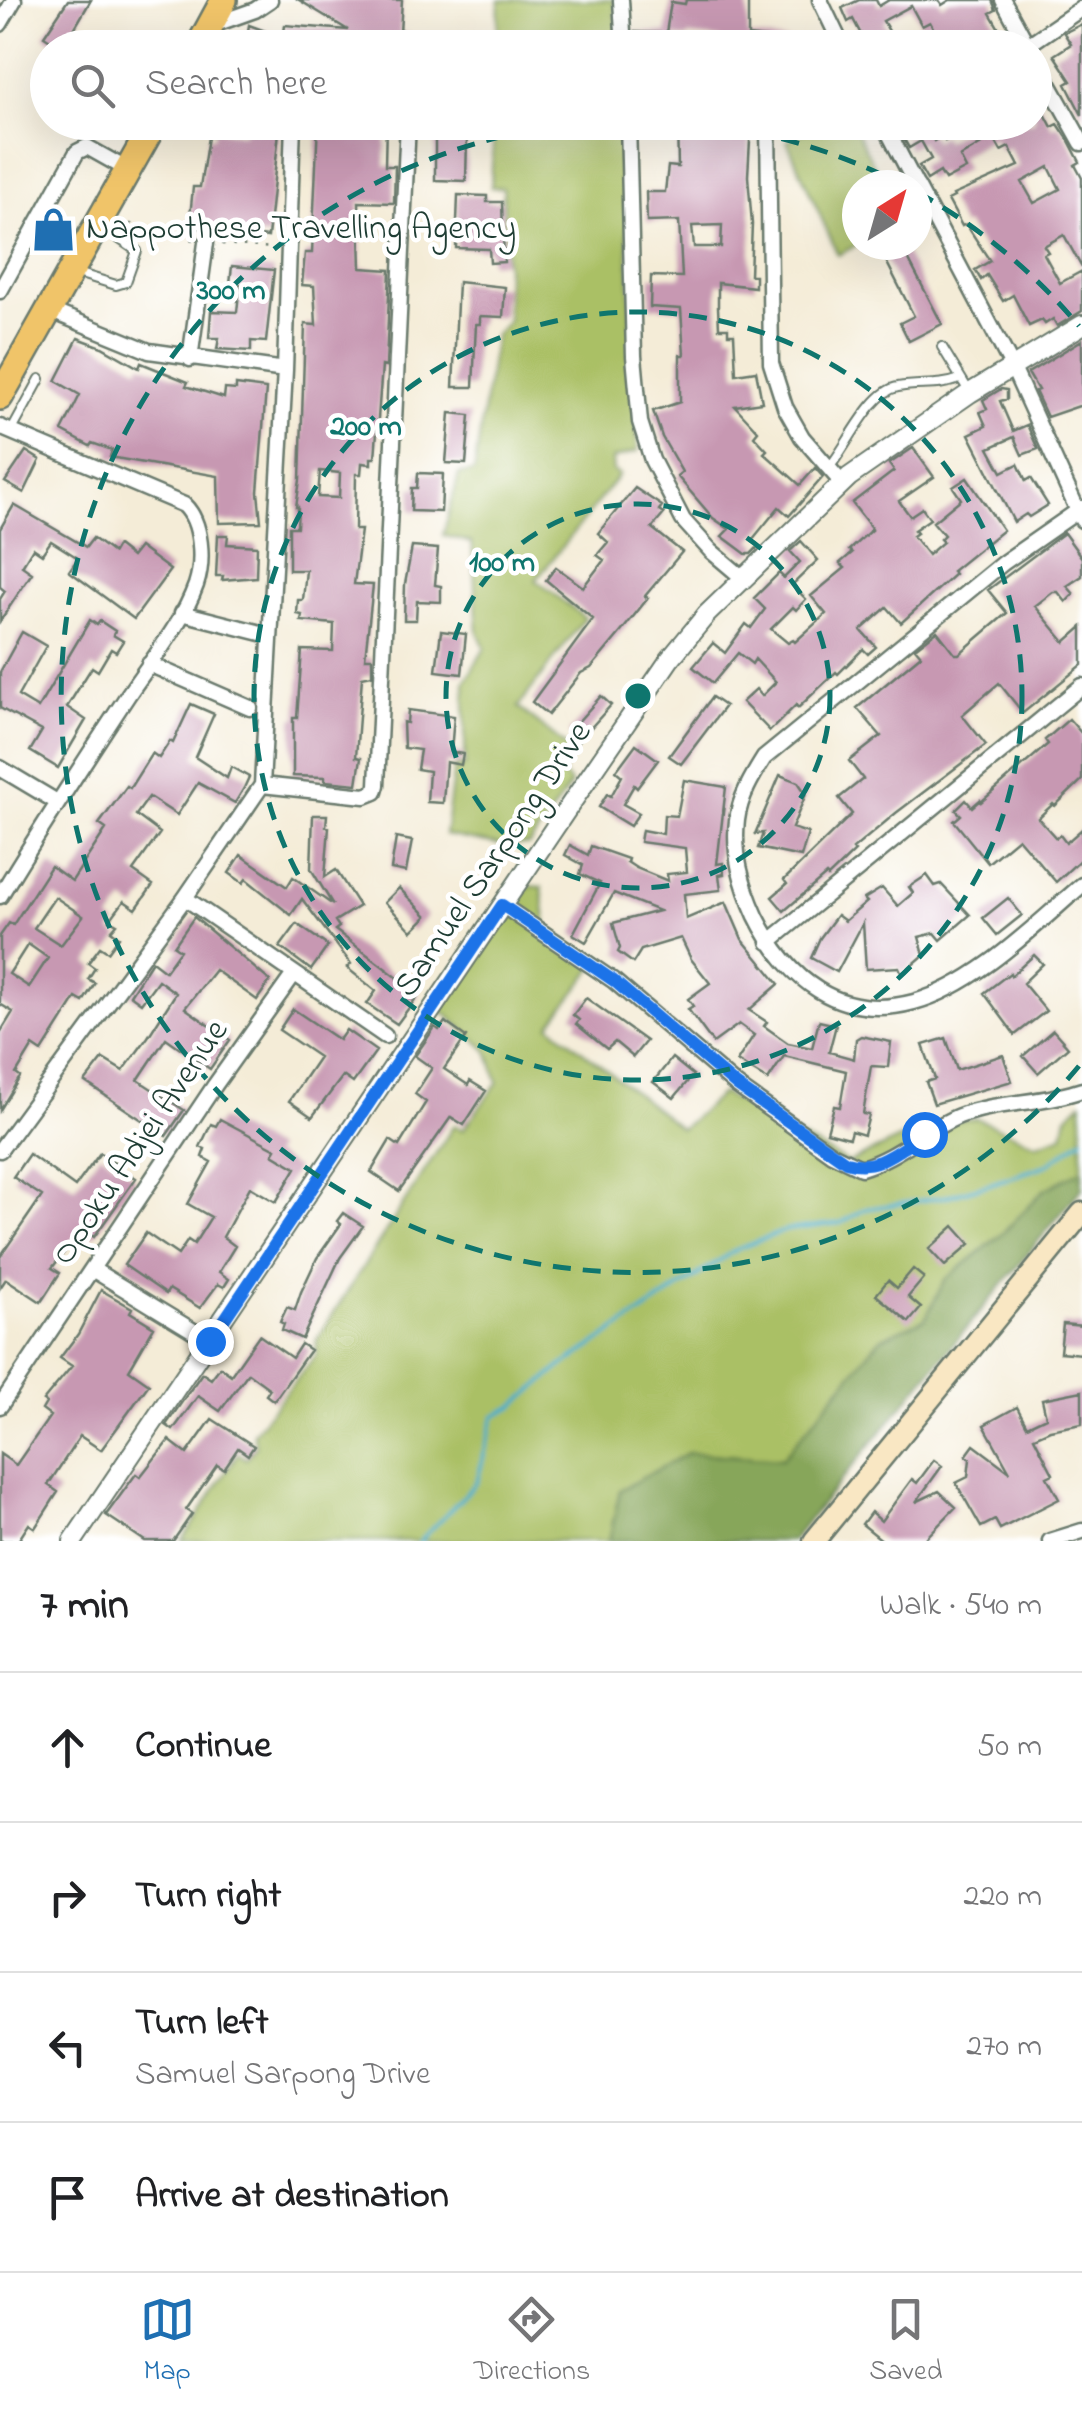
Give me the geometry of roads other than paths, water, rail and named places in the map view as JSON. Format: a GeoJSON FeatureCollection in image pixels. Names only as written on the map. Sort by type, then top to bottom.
{"type":"FeatureCollection","features":[{"type":"Feature","properties":{"kind":"highway"},"geometry":{"type":"LineString","coordinates":[[208,30],[223,0]]}},
{"type":"Feature","properties":{"kind":"highway"},"geometry":{"type":"LineString","coordinates":[[0,397],[145,140]]}},
{"type":"Feature","properties":{"kind":"main road"},"geometry":{"type":"LineString","coordinates":[[814,1541],[1082,1214]]}},
{"type":"Feature","properties":{"kind":"street"},"geometry":{"type":"LineString","coordinates":[[0,24],[14,0]]}},
{"type":"Feature","properties":{"kind":"street"},"geometry":{"type":"LineString","coordinates":[[217,30],[270,0]]}},
{"type":"Feature","properties":{"kind":"street"},"geometry":{"type":"LineString","coordinates":[[621,0],[623,30]]}},
{"type":"Feature","properties":{"kind":"street"},"geometry":{"type":"LineString","coordinates":[[820,0],[834,30]]}},
{"type":"Feature","properties":{"kind":"street"},"geometry":{"type":"LineString","coordinates":[[1003,0],[1020,30]]}},
{"type":"Feature","properties":{"kind":"street"},"geometry":{"type":"LineString","coordinates":[[1052,33],[1082,8]]}},
{"type":"Feature","properties":{"kind":"street"},"geometry":{"type":"LineString","coordinates":[[1052,89],[1082,144]]}},
{"type":"Feature","properties":{"kind":"street"},"geometry":{"type":"LineString","coordinates":[[0,1150],[185,898],[262,784],[292,140]]}},
{"type":"Feature","properties":{"kind":"street"},"geometry":{"type":"LineString","coordinates":[[262,784],[366,796],[378,786],[407,140]]}},
{"type":"Feature","properties":{"kind":"street"},"geometry":{"type":"LineString","coordinates":[[628,140],[634,356],[640,422],[652,460],[683,520],[744,579]]}},
{"type":"Feature","properties":{"kind":"street"},"geometry":{"type":"LineString","coordinates":[[768,140],[770,362],[785,407],[802,437],[842,483]]}},
{"type":"Feature","properties":{"kind":"street"},"geometry":{"type":"LineString","coordinates":[[893,140],[908,170]]}},
{"type":"Feature","properties":{"kind":"street"},"geometry":{"type":"LineString","coordinates":[[0,291],[77,152],[87,147],[128,170]]}},
{"type":"Feature","properties":{"kind":"street"},"geometry":{"type":"LineString","coordinates":[[932,214],[1012,366],[1080,513],[1004,563],[764,758],[748,782],[737,818],[736,854],[744,891],[769,942],[790,970],[832,998],[873,1006],[914,1002],[949,987],[1000,955],[1082,885]]}},
{"type":"Feature","properties":{"kind":"street"},"geometry":{"type":"LineString","coordinates":[[190,360],[206,243]]}},
{"type":"Feature","properties":{"kind":"street"},"geometry":{"type":"LineString","coordinates":[[50,310],[149,351],[190,360],[284,370]]}},
{"type":"Feature","properties":{"kind":"street","name":"Samuel Sarpong Drive"},"geometry":{"type":"LineString","coordinates":[[73,1541],[670,659],[707,614],[842,483],[965,386],[1012,366],[1082,326]]}},
{"type":"Feature","properties":{"kind":"street"},"geometry":{"type":"LineString","coordinates":[[0,896],[182,613],[200,570],[198,526],[192,513],[171,498],[6,429]]}},
{"type":"Feature","properties":{"kind":"street"},"geometry":{"type":"LineString","coordinates":[[182,613],[269,635]]}},
{"type":"Feature","properties":{"kind":"street"},"geometry":{"type":"LineString","coordinates":[[148,664],[250,708]]}},
{"type":"Feature","properties":{"kind":"street"},"geometry":{"type":"LineString","coordinates":[[769,942],[1082,686]]}},
{"type":"Feature","properties":{"kind":"street"},"geometry":{"type":"LineString","coordinates":[[0,768],[57,802]]}},
{"type":"Feature","properties":{"kind":"street"},"geometry":{"type":"LineString","coordinates":[[185,898],[386,1036]]}},
{"type":"Feature","properties":{"kind":"street"},"geometry":{"type":"LineString","coordinates":[[502,905],[614,981],[737,1086],[832,1154],[862,1168],[958,1117],[1082,1090]]}},
{"type":"Feature","properties":{"kind":"street","name":"Opoku Adjei Avenue"},"geometry":{"type":"LineString","coordinates":[[0,1406],[294,974]]}},
{"type":"Feature","properties":{"kind":"street"},"geometry":{"type":"LineString","coordinates":[[92,1269],[210,1341]]}},
{"type":"Feature","properties":{"kind":"street"},"geometry":{"type":"LineString","coordinates":[[1050,1541],[1082,1531]]}},
{"type":"Feature","properties":{"kind":"lane"},"geometry":{"type":"LineString","coordinates":[[72,271],[116,285],[126,282],[138,251],[102,218]]}},
{"type":"Feature","properties":{"kind":"lane"},"geometry":{"type":"LineString","coordinates":[[828,468],[880,394],[899,386],[965,386],[942,346]]}},
{"type":"Feature","properties":{"kind":"lane"},"geometry":{"type":"LineString","coordinates":[[6,429],[40,380]]}},
{"type":"Feature","properties":{"kind":"waterway"},"geometry":{"type":"LineString","coordinates":[[420,1541],[477,1482],[494,1416],[514,1406],[561,1367],[735,1250],[787,1230],[841,1223],[865,1209],[944,1197],[990,1184],[1047,1165],[1082,1139]]}},
{"type":"Feature","properties":{"kind":"place","name":"Nappothese Travelling Agency"},"geometry":{"type":"Point","coordinates":[53,229]}}]}
